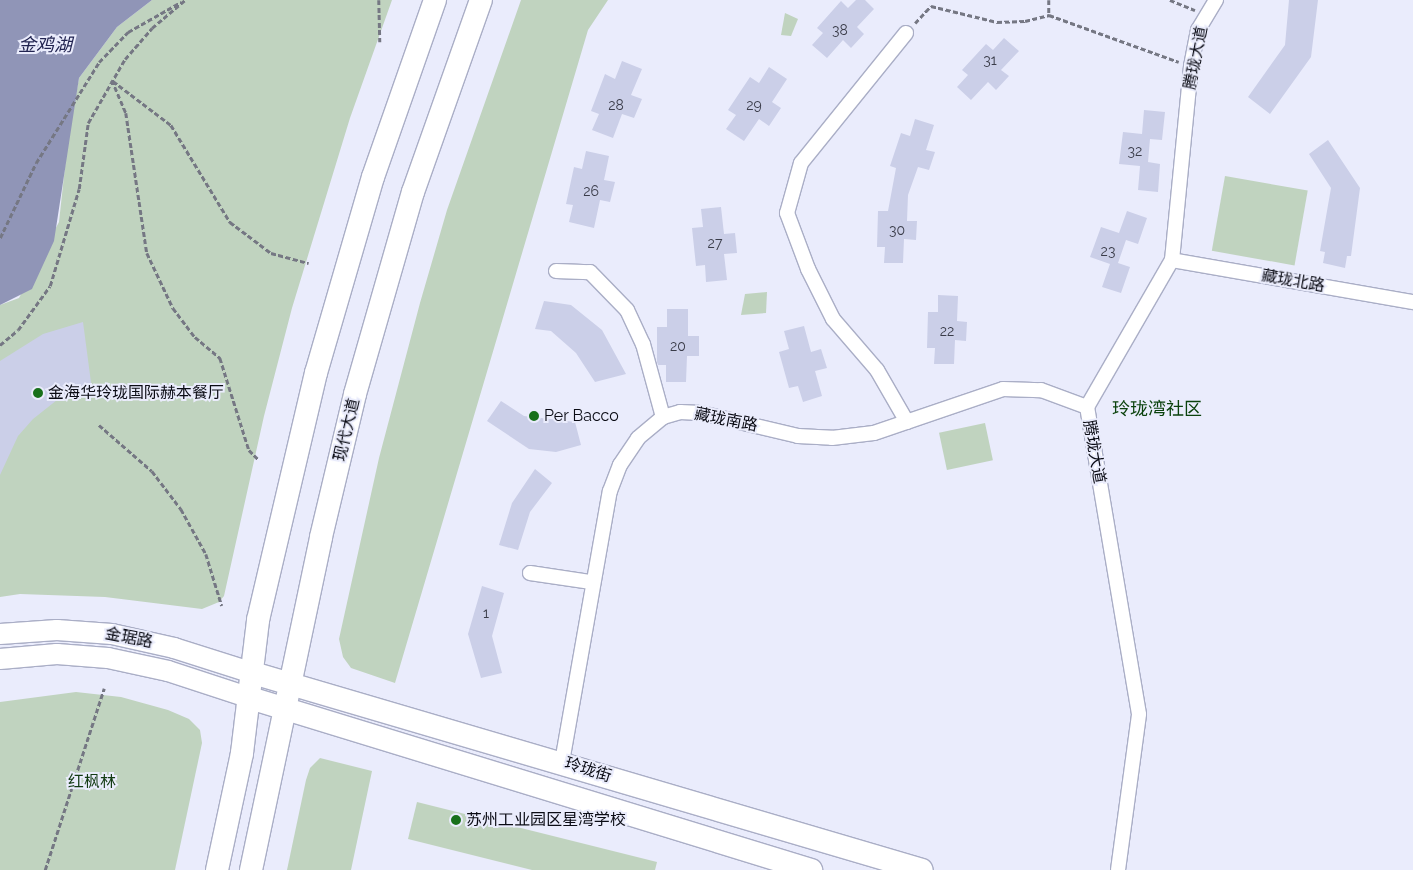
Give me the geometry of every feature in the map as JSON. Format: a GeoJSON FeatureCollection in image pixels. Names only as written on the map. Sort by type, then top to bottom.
{"type":"FeatureCollection","features":[{"type":"Feature","properties":{"kind":"main road"},"geometry":{"type":"LineString","coordinates":[[217,870],[250,698],[258,620],[328,328],[373,177],[435,0]]}},
{"type":"Feature","properties":{"kind":"main road","name":"现代大道"},"geometry":{"type":"LineString","coordinates":[[251,870],[341,451],[391,262],[481,0]]}},
{"type":"Feature","properties":{"kind":"main road","name":"金琚路"},"geometry":{"type":"LineString","coordinates":[[0,634],[57,630],[112,634],[174,648],[253,673]]}},
{"type":"Feature","properties":{"kind":"main road","name":"金琚路"},"geometry":{"type":"LineString","coordinates":[[0,659],[57,654],[108,658],[168,672],[250,698]]}},
{"type":"Feature","properties":{"kind":"main road","name":"玲珑街"},"geometry":{"type":"LineString","coordinates":[[253,673],[562,762],[922,870]]}},
{"type":"Feature","properties":{"kind":"main road","name":"玲珑街"},"geometry":{"type":"LineString","coordinates":[[250,698],[811,870]]}},
{"type":"Feature","properties":{"kind":"street","name":"腾珑大道"},"geometry":{"type":"LineString","coordinates":[[1118,870],[1139,714],[1087,407],[1172,260],[1191,66],[1198,30],[1216,0]]}},
{"type":"Feature","properties":{"kind":"street"},"geometry":{"type":"LineString","coordinates":[[906,33],[801,164],[787,213],[808,269],[833,319],[877,370],[907,422]]}},
{"type":"Feature","properties":{"kind":"street","name":"藏珑北路"},"geometry":{"type":"LineString","coordinates":[[1172,260],[1413,302]]}},
{"type":"Feature","properties":{"kind":"street"},"geometry":{"type":"LineString","coordinates":[[556,271],[590,272],[627,310],[643,344],[663,417]]}},
{"type":"Feature","properties":{"kind":"street","name":"藏珑南路"},"geometry":{"type":"LineString","coordinates":[[562,762],[592,582],[610,491],[620,465],[638,438],[663,417],[680,412],[701,412],[798,436],[832,438],[874,433],[1003,389],[1041,390],[1087,407]]}},
{"type":"Feature","properties":{"kind":"street"},"geometry":{"type":"LineString","coordinates":[[530,572],[592,582]]}},
{"type":"Feature","properties":{"kind":"path"},"geometry":{"type":"LineString","coordinates":[[0,238],[36,164],[99,62],[128,32],[185,0]]}},
{"type":"Feature","properties":{"kind":"path"},"geometry":{"type":"LineString","coordinates":[[0,345],[18,330],[50,286],[79,189],[88,123],[125,59],[152,28],[185,0]]}},
{"type":"Feature","properties":{"kind":"path"},"geometry":{"type":"LineString","coordinates":[[379,0],[380,42]]}},
{"type":"Feature","properties":{"kind":"path"},"geometry":{"type":"LineString","coordinates":[[1049,0],[1049,15]]}},
{"type":"Feature","properties":{"kind":"path"},"geometry":{"type":"LineString","coordinates":[[1170,0],[1206,14]]}},
{"type":"Feature","properties":{"kind":"path"},"geometry":{"type":"LineString","coordinates":[[906,33],[931,6],[997,22],[1025,21],[1049,15],[1191,66]]}},
{"type":"Feature","properties":{"kind":"path"},"geometry":{"type":"LineString","coordinates":[[112,80],[171,125],[230,222],[271,253],[309,264]]}},
{"type":"Feature","properties":{"kind":"path"},"geometry":{"type":"LineString","coordinates":[[112,80],[126,113],[147,253],[173,308],[195,337],[220,358],[248,450],[258,459]]}},
{"type":"Feature","properties":{"kind":"path"},"geometry":{"type":"LineString","coordinates":[[99,424],[152,471],[181,509],[206,554],[222,606]]}},
{"type":"Feature","properties":{"kind":"path"},"geometry":{"type":"LineString","coordinates":[[45,870],[104,688]]}},
{"type":"Feature","properties":{"kind":"green space"},"geometry":{"type":"Polygon","coordinates":[[[152,0],[392,0],[350,118],[292,308],[264,416],[224,596],[219,602],[202,609],[105,597],[20,594],[0,597],[0,305],[19,298],[59,222],[68,139],[79,78],[117,27],[152,0]]]}},
{"type":"Feature","properties":{"kind":"green space"},"geometry":{"type":"Polygon","coordinates":[[[521,0],[608,0],[588,30],[395,683],[351,668],[343,657],[339,639],[379,458],[420,303],[447,210],[521,0]]]}},
{"type":"Feature","properties":{"kind":"green space"},"geometry":{"type":"Polygon","coordinates":[[[785,13],[798,19],[791,36],[781,35],[785,13]]]}},
{"type":"Feature","properties":{"kind":"green space"},"geometry":{"type":"Polygon","coordinates":[[[1225,176],[1308,191],[1295,265],[1212,251],[1225,176]]]}},
{"type":"Feature","properties":{"kind":"green space"},"geometry":{"type":"Polygon","coordinates":[[[767,292],[766,313],[741,315],[745,294],[767,292]]]}},
{"type":"Feature","properties":{"kind":"green space"},"geometry":{"type":"Polygon","coordinates":[[[985,423],[993,460],[947,470],[939,433],[985,423]]]}},
{"type":"Feature","properties":{"kind":"green space","name":"红枫林"},"geometry":{"type":"Polygon","coordinates":[[[76,692],[121,697],[168,710],[189,719],[200,730],[202,743],[175,870],[0,870],[0,702],[76,692]]]}},
{"type":"Feature","properties":{"kind":"green space"},"geometry":{"type":"Polygon","coordinates":[[[320,758],[372,771],[351,870],[287,870],[306,780],[310,768],[320,758]]]}},
{"type":"Feature","properties":{"kind":"green space"},"geometry":{"type":"Polygon","coordinates":[[[417,802],[657,862],[655,870],[532,870],[408,839],[417,802]]]}},
{"type":"Feature","properties":{"kind":"water","name":"金鸡湖"},"geometry":{"type":"Polygon","coordinates":[[[0,0],[152,0],[117,27],[79,78],[54,241],[32,289],[0,305],[0,0]]]}},
{"type":"Feature","properties":{"kind":"building"},"geometry":{"type":"Polygon","coordinates":[[[856,0],[865,0],[874,9],[857,27],[864,34],[851,48],[843,40],[827,58],[812,45],[823,33],[817,28],[841,1],[848,8],[856,0]]]}},
{"type":"Feature","properties":{"kind":"building"},"geometry":{"type":"Polygon","coordinates":[[[1289,0],[1318,0],[1311,57],[1270,114],[1248,97],[1285,45],[1289,0]]]}},
{"type":"Feature","properties":{"kind":"building"},"geometry":{"type":"Polygon","coordinates":[[[1004,38],[1019,51],[1001,70],[1009,76],[996,90],[988,82],[971,100],[957,87],[968,75],[962,70],[986,44],[993,50],[1004,38]]]}},
{"type":"Feature","properties":{"kind":"building"},"geometry":{"type":"Polygon","coordinates":[[[622,61],[642,69],[631,95],[642,99],[634,118],[622,114],[613,138],[592,130],[599,114],[591,111],[605,74],[615,79],[622,61]]]}},
{"type":"Feature","properties":{"kind":"building"},"geometry":{"type":"Polygon","coordinates":[[[769,67],[787,79],[772,102],[781,108],[769,126],[759,119],[744,141],[726,129],[736,115],[728,110],[750,77],[759,83],[769,67]]]}},
{"type":"Feature","properties":{"kind":"building"},"geometry":{"type":"Polygon","coordinates":[[[1144,110],[1165,112],[1162,140],[1150,139],[1148,162],[1160,164],[1158,192],[1138,190],[1140,166],[1119,164],[1123,132],[1142,134],[1144,110]]]}},
{"type":"Feature","properties":{"kind":"building"},"geometry":{"type":"Polygon","coordinates":[[[915,119],[934,125],[926,150],[935,152],[929,170],[918,167],[908,195],[907,221],[917,221],[916,240],[904,239],[903,263],[884,263],[885,247],[877,247],[878,211],[888,211],[896,168],[890,166],[901,133],[910,136],[915,119]]]}},
{"type":"Feature","properties":{"kind":"building"},"geometry":{"type":"Polygon","coordinates":[[[1328,140],[1360,188],[1351,256],[1347,256],[1345,268],[1323,263],[1325,252],[1320,251],[1331,188],[1309,154],[1328,140]]]}},
{"type":"Feature","properties":{"kind":"building"},"geometry":{"type":"Polygon","coordinates":[[[586,151],[609,156],[604,180],[615,182],[610,202],[600,200],[594,228],[569,222],[573,205],[566,204],[574,167],[582,169],[586,151]]]}},
{"type":"Feature","properties":{"kind":"building"},"geometry":{"type":"Polygon","coordinates":[[[721,207],[724,234],[735,233],[737,253],[724,254],[727,280],[706,282],[705,265],[696,266],[692,228],[703,227],[701,209],[721,207]]]}},
{"type":"Feature","properties":{"kind":"building"},"geometry":{"type":"Polygon","coordinates":[[[1127,211],[1147,218],[1138,244],[1126,240],[1118,263],[1130,267],[1121,293],[1102,287],[1110,264],[1090,257],[1101,227],[1119,233],[1127,211]]]}},
{"type":"Feature","properties":{"kind":"building"},"geometry":{"type":"Polygon","coordinates":[[[938,295],[958,296],[957,321],[967,322],[966,341],[955,340],[954,364],[934,364],[935,348],[927,348],[928,312],[938,312],[938,295]]]}},
{"type":"Feature","properties":{"kind":"building"},"geometry":{"type":"Polygon","coordinates":[[[544,301],[571,305],[602,330],[626,374],[595,382],[576,353],[551,331],[535,329],[544,301]]]}},
{"type":"Feature","properties":{"kind":"building"},"geometry":{"type":"Polygon","coordinates":[[[667,309],[688,309],[688,336],[699,336],[699,356],[687,356],[686,382],[666,382],[666,365],[658,365],[657,362],[657,327],[667,327],[667,309]]]}},
{"type":"Feature","properties":{"kind":"building","name":"金海华玲珑国际赫本餐厅"},"geometry":{"type":"Polygon","coordinates":[[[83,322],[92,390],[57,400],[33,419],[18,436],[0,475],[0,361],[43,334],[83,322]]]}},
{"type":"Feature","properties":{"kind":"building"},"geometry":{"type":"Polygon","coordinates":[[[804,326],[811,352],[821,349],[827,368],[815,371],[822,396],[803,402],[798,386],[789,388],[779,352],[789,349],[784,331],[804,326]]]}},
{"type":"Feature","properties":{"kind":"building"},"geometry":{"type":"Polygon","coordinates":[[[501,401],[524,416],[575,422],[581,445],[556,452],[529,449],[487,421],[501,401]]]}},
{"type":"Feature","properties":{"kind":"building"},"geometry":{"type":"Polygon","coordinates":[[[535,469],[552,483],[530,512],[518,550],[499,545],[512,503],[535,469]]]}},
{"type":"Feature","properties":{"kind":"building"},"geometry":{"type":"Polygon","coordinates":[[[482,586],[504,593],[492,636],[502,673],[481,678],[468,634],[482,586]]]}},
{"type":"Feature","properties":{"kind":"place","name":"金海华玲珑国际赫本餐厅"},"geometry":{"type":"Point","coordinates":[38,393]}},
{"type":"Feature","properties":{"kind":"place","name":"Per Bacco"},"geometry":{"type":"Point","coordinates":[534,416]}},
{"type":"Feature","properties":{"kind":"place","name":"苏州工业园区星湾学校"},"geometry":{"type":"Point","coordinates":[456,820]}},
{"type":"Feature","properties":{"kind":"district","name":"玲珑湾社区"},"geometry":{"type":"Point","coordinates":[1157,409]}}]}
